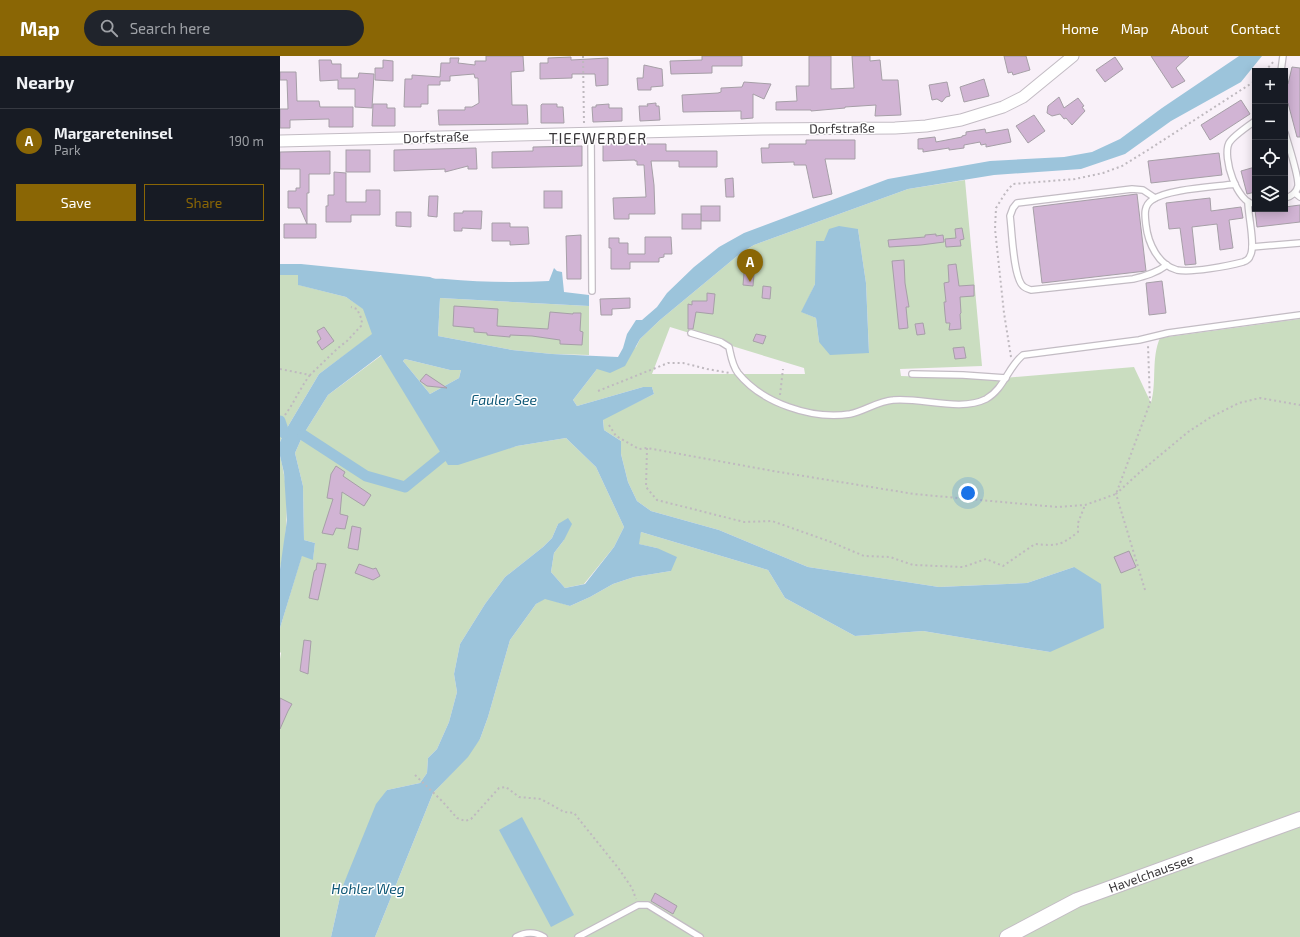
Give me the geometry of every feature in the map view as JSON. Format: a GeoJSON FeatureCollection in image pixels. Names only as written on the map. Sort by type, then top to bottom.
{"type":"FeatureCollection","features":[{"type":"Feature","properties":{"kind":"street","name":"Dorfstraße"},"geometry":{"type":"LineString","coordinates":[[280,141],[588,133],[895,128],[926,126],[961,120],[1003,106],[1023,97],[1073,56]]}},
{"type":"Feature","properties":{"kind":"street","name":"Havelchaussee"},"geometry":{"type":"LineString","coordinates":[[1007,937],[1077,900],[1300,819]]}},
{"type":"Feature","properties":{"kind":"lane"},"geometry":{"type":"LineString","coordinates":[[1280,57],[1281,68]]}},
{"type":"Feature","properties":{"kind":"lane"},"geometry":{"type":"LineString","coordinates":[[1252,123],[1229,143],[1228,151],[1229,169],[1237,191],[1252,204]]}},
{"type":"Feature","properties":{"kind":"lane"},"geometry":{"type":"LineString","coordinates":[[588,133],[592,291]]}},
{"type":"Feature","properties":{"kind":"lane"},"geometry":{"type":"LineString","coordinates":[[1287,140],[1298,186],[1295,193],[1288,196]]}},
{"type":"Feature","properties":{"kind":"lane"},"geometry":{"type":"LineString","coordinates":[[1234,184],[1173,192],[1159,196],[1150,201],[1146,206],[1145,215],[1147,236],[1160,259],[1170,268],[1178,270],[1228,266],[1248,260],[1251,255],[1252,247],[1248,202]]}},
{"type":"Feature","properties":{"kind":"lane"},"geometry":{"type":"LineString","coordinates":[[1155,198],[1143,190],[1132,189],[1017,203],[1012,208],[1010,216],[1016,271],[1019,281],[1023,287],[1031,290],[1133,279],[1149,275],[1167,265]]}},
{"type":"Feature","properties":{"kind":"lane"},"geometry":{"type":"LineString","coordinates":[[1295,193],[1300,197]]}},
{"type":"Feature","properties":{"kind":"lane"},"geometry":{"type":"LineString","coordinates":[[1252,247],[1300,243]]}},
{"type":"Feature","properties":{"kind":"lane"},"geometry":{"type":"LineString","coordinates":[[691,333],[721,342],[729,347],[732,360],[740,375],[755,388],[779,404],[794,410],[810,413],[850,414],[893,400],[949,404],[973,403],[986,399],[994,393],[1006,378],[1012,366],[1023,355],[1138,340],[1168,333],[1300,315]]}},
{"type":"Feature","properties":{"kind":"lane"},"geometry":{"type":"LineString","coordinates":[[912,374],[1006,378]]}},
{"type":"Feature","properties":{"kind":"lane"},"geometry":{"type":"LineString","coordinates":[[578,937],[638,906],[648,905],[700,937]]}},
{"type":"Feature","properties":{"kind":"lane"},"geometry":{"type":"LineString","coordinates":[[516,937],[533,932],[544,937]]}},
{"type":"Feature","properties":{"kind":"path"},"geometry":{"type":"LineString","coordinates":[[583,56],[588,133]]}},
{"type":"Feature","properties":{"kind":"path"},"geometry":{"type":"LineString","coordinates":[[1268,68],[1280,57]]}},
{"type":"Feature","properties":{"kind":"path"},"geometry":{"type":"LineString","coordinates":[[285,415],[310,375],[338,348],[348,341],[360,326],[362,320],[357,309],[350,307]]}},
{"type":"Feature","properties":{"kind":"path"},"geometry":{"type":"LineString","coordinates":[[1145,590],[1116,494],[1150,404],[1148,337]]}},
{"type":"Feature","properties":{"kind":"path"},"geometry":{"type":"LineString","coordinates":[[598,391],[668,363],[683,363],[740,375]]}},
{"type":"Feature","properties":{"kind":"path"},"geometry":{"type":"LineString","coordinates":[[280,369],[310,375]]}},
{"type":"Feature","properties":{"kind":"path"},"geometry":{"type":"LineString","coordinates":[[779,404],[783,369]]}},
{"type":"Feature","properties":{"kind":"path"},"geometry":{"type":"LineString","coordinates":[[609,425],[616,436],[639,449],[647,448],[773,472],[914,494],[1057,507],[1085,505],[1116,494],[1188,432],[1211,417],[1239,404],[1260,398],[1300,405]]}},
{"type":"Feature","properties":{"kind":"path"},"geometry":{"type":"LineString","coordinates":[[647,448],[646,487],[657,500],[744,522],[772,521],[831,542],[864,556],[890,557],[913,565],[963,567],[986,559],[1003,566],[1035,544],[1052,546],[1071,538],[1078,532],[1078,523],[1085,505]]}},
{"type":"Feature","properties":{"kind":"path"},"geometry":{"type":"LineString","coordinates":[[415,775],[457,818],[465,821],[471,819],[499,788],[506,787],[519,797],[541,799],[564,812],[574,813],[619,869],[632,888],[638,906]]}},
{"type":"Feature","properties":{"kind":"green space"},"geometry":{"type":"Polygon","coordinates":[[[965,180],[982,366],[900,369],[901,376],[993,379],[1134,367],[1151,403],[1154,387],[1157,346],[1160,338],[1300,319],[1300,937],[375,937],[433,793],[480,739],[488,717],[510,640],[536,604],[545,598],[570,606],[613,584],[634,577],[671,571],[657,548],[638,544],[641,532],[768,570],[785,598],[855,636],[923,631],[1050,652],[1074,567],[1027,583],[939,587],[808,567],[719,530],[651,511],[637,501],[628,482],[621,454],[621,441],[604,430],[603,419],[654,394],[652,387],[643,387],[577,406],[573,400],[597,369],[636,347],[640,339],[660,320],[742,252],[754,245],[908,189],[965,180]],[[858,229],[815,284],[802,312],[816,318],[819,342],[869,352],[866,283],[858,229]],[[670,327],[652,374],[805,374],[804,368],[670,327]]]}},
{"type":"Feature","properties":{"kind":"green space"},"geometry":{"type":"Polygon","coordinates":[[[280,275],[298,275],[299,285],[346,297],[364,309],[373,334],[319,374],[280,442],[280,275]]]}},
{"type":"Feature","properties":{"kind":"green space"},"geometry":{"type":"Polygon","coordinates":[[[440,298],[589,306],[589,355],[552,354],[512,350],[438,336],[440,298]]]}},
{"type":"Feature","properties":{"kind":"green space"},"geometry":{"type":"Polygon","coordinates":[[[382,355],[448,464],[517,446],[566,438],[596,467],[624,527],[614,547],[584,584],[565,588],[551,572],[554,553],[564,540],[558,524],[552,538],[543,547],[505,577],[485,604],[460,644],[454,674],[457,692],[449,722],[437,749],[428,758],[427,773],[420,783],[387,790],[342,888],[331,937],[280,937],[280,628],[302,555],[313,559],[315,543],[304,540],[303,486],[295,453],[303,435],[328,395],[382,355]]]}},
{"type":"Feature","properties":{"kind":"green space"},"geometry":{"type":"Polygon","coordinates":[[[405,359],[450,370],[461,370],[459,378],[430,394],[403,361],[405,359]]]}},
{"type":"Feature","properties":{"kind":"green space"},"geometry":{"type":"Polygon","coordinates":[[[280,456],[287,498],[287,512],[285,541],[280,569],[280,456]]]}},
{"type":"Feature","properties":{"kind":"water"},"geometry":{"type":"Polygon","coordinates":[[[1239,56],[1262,56],[1241,82],[1171,121],[1125,154],[1081,169],[994,175],[908,189],[754,245],[742,252],[660,320],[640,339],[625,366],[610,373],[597,369],[573,400],[577,406],[643,387],[652,387],[654,394],[603,420],[604,430],[621,441],[621,454],[628,482],[637,501],[651,511],[719,530],[808,567],[939,587],[1027,583],[1074,567],[1101,584],[1104,628],[1050,652],[923,631],[855,636],[785,598],[768,570],[641,532],[639,544],[657,548],[677,557],[671,571],[634,577],[613,584],[570,606],[545,599],[536,604],[510,640],[488,717],[480,739],[468,757],[433,793],[375,937],[331,937],[342,888],[376,804],[387,790],[420,783],[427,773],[428,758],[437,749],[449,722],[457,692],[454,674],[460,644],[485,604],[505,577],[543,547],[552,538],[558,524],[568,518],[572,524],[564,540],[554,553],[551,572],[565,588],[585,584],[614,547],[624,527],[596,467],[566,438],[517,446],[458,465],[448,465],[381,355],[328,395],[303,435],[295,453],[303,486],[304,540],[315,543],[313,560],[302,556],[280,628],[280,569],[287,520],[284,473],[280,456],[280,442],[319,374],[372,334],[363,309],[346,297],[298,285],[298,275],[280,275],[280,264],[301,264],[430,277],[436,279],[497,282],[549,281],[554,268],[557,271],[562,272],[564,292],[589,295],[589,306],[440,298],[438,336],[512,350],[552,354],[618,357],[623,348],[627,334],[636,320],[642,320],[657,307],[667,293],[694,267],[719,247],[744,233],[888,179],[990,161],[1064,157],[1092,152],[1120,139],[1162,108],[1239,56]],[[405,359],[403,361],[430,394],[459,378],[461,370],[450,370],[405,359]]]}},
{"type":"Feature","properties":{"kind":"water"},"geometry":{"type":"Polygon","coordinates":[[[839,226],[858,229],[866,283],[869,353],[830,355],[819,342],[816,318],[801,312],[815,284],[816,241],[824,241],[829,229],[839,226]]]}},
{"type":"Feature","properties":{"kind":"water"},"geometry":{"type":"Polygon","coordinates":[[[522,817],[574,915],[551,927],[499,830],[522,817]]]}},
{"type":"Feature","properties":{"kind":"building"},"geometry":{"type":"Polygon","coordinates":[[[486,56],[523,56],[524,71],[511,72],[512,105],[527,105],[528,124],[439,125],[438,110],[465,110],[465,107],[472,107],[479,103],[478,78],[475,78],[474,74],[450,76],[450,81],[440,81],[440,85],[428,85],[428,104],[421,104],[421,107],[404,107],[405,79],[412,79],[412,75],[440,77],[441,63],[450,63],[450,58],[459,58],[458,63],[475,65],[475,61],[486,61],[486,56]]]}},
{"type":"Feature","properties":{"kind":"building"},"geometry":{"type":"Polygon","coordinates":[[[702,56],[742,56],[742,66],[712,66],[712,73],[671,74],[670,61],[702,60],[702,56]]]}},
{"type":"Feature","properties":{"kind":"building"},"geometry":{"type":"Polygon","coordinates":[[[809,56],[831,56],[831,89],[854,88],[852,56],[870,56],[870,61],[880,60],[882,80],[898,80],[901,115],[875,116],[876,105],[811,111],[776,110],[776,102],[797,101],[796,86],[809,86],[809,56]]]}},
{"type":"Feature","properties":{"kind":"building"},"geometry":{"type":"Polygon","coordinates":[[[1004,56],[1026,56],[1030,70],[1013,75],[1012,72],[1008,73],[1004,56]]]}},
{"type":"Feature","properties":{"kind":"building"},"geometry":{"type":"Polygon","coordinates":[[[1151,56],[1189,56],[1176,68],[1185,81],[1172,88],[1151,56]]]}},
{"type":"Feature","properties":{"kind":"building"},"geometry":{"type":"Polygon","coordinates":[[[571,57],[571,60],[608,58],[608,85],[596,86],[595,74],[572,74],[572,78],[540,79],[540,63],[548,63],[548,58],[571,57]]]}},
{"type":"Feature","properties":{"kind":"building"},"geometry":{"type":"Polygon","coordinates":[[[1115,57],[1123,69],[1105,82],[1096,70],[1115,57]]]}},
{"type":"Feature","properties":{"kind":"building"},"geometry":{"type":"Polygon","coordinates":[[[319,60],[331,60],[332,64],[341,64],[341,78],[358,78],[359,73],[374,74],[372,108],[355,107],[355,89],[338,89],[338,80],[320,81],[319,60]]]}},
{"type":"Feature","properties":{"kind":"building"},"geometry":{"type":"Polygon","coordinates":[[[383,60],[393,61],[393,81],[375,80],[375,68],[383,68],[383,60]]]}},
{"type":"Feature","properties":{"kind":"building"},"geometry":{"type":"Polygon","coordinates":[[[644,65],[662,69],[663,86],[651,87],[651,90],[638,90],[637,78],[643,78],[644,65]]]}},
{"type":"Feature","properties":{"kind":"building"},"geometry":{"type":"Polygon","coordinates":[[[1292,67],[1300,68],[1300,137],[1297,137],[1288,103],[1288,84],[1292,67]]]}},
{"type":"Feature","properties":{"kind":"building"},"geometry":{"type":"Polygon","coordinates":[[[280,72],[296,72],[297,101],[319,101],[320,107],[353,107],[353,127],[329,127],[329,119],[290,120],[290,128],[280,128],[280,109],[288,109],[287,80],[280,80],[280,72]]]}},
{"type":"Feature","properties":{"kind":"building"},"geometry":{"type":"Polygon","coordinates":[[[984,79],[989,96],[964,102],[960,87],[984,79]]]}},
{"type":"Feature","properties":{"kind":"building"},"geometry":{"type":"Polygon","coordinates":[[[744,82],[771,84],[764,99],[753,94],[753,118],[741,119],[741,111],[683,112],[682,95],[718,93],[721,92],[721,88],[742,87],[744,82]]]}},
{"type":"Feature","properties":{"kind":"building"},"geometry":{"type":"Polygon","coordinates":[[[947,82],[950,96],[946,97],[942,102],[937,99],[932,100],[929,85],[947,82]]]}},
{"type":"Feature","properties":{"kind":"building"},"geometry":{"type":"Polygon","coordinates":[[[1059,97],[1064,108],[1078,98],[1084,106],[1082,107],[1085,111],[1072,125],[1060,114],[1052,116],[1047,113],[1048,106],[1059,97]]]}},
{"type":"Feature","properties":{"kind":"building"},"geometry":{"type":"Polygon","coordinates":[[[1241,100],[1250,114],[1210,140],[1201,125],[1241,100]]]}},
{"type":"Feature","properties":{"kind":"building"},"geometry":{"type":"Polygon","coordinates":[[[656,103],[656,106],[659,106],[660,120],[640,121],[639,106],[648,106],[647,104],[656,103]]]}},
{"type":"Feature","properties":{"kind":"building"},"geometry":{"type":"Polygon","coordinates":[[[373,104],[387,104],[387,108],[395,108],[395,126],[372,126],[373,104]]]}},
{"type":"Feature","properties":{"kind":"building"},"geometry":{"type":"Polygon","coordinates":[[[542,104],[557,104],[557,107],[563,107],[564,123],[541,123],[542,104]]]}},
{"type":"Feature","properties":{"kind":"building"},"geometry":{"type":"Polygon","coordinates":[[[609,104],[609,108],[622,108],[622,121],[593,122],[592,107],[596,107],[596,105],[609,104]]]}},
{"type":"Feature","properties":{"kind":"building"},"geometry":{"type":"Polygon","coordinates":[[[1034,115],[1045,131],[1028,143],[1016,126],[1034,115]]]}},
{"type":"Feature","properties":{"kind":"building"},"geometry":{"type":"Polygon","coordinates":[[[985,129],[986,133],[1008,129],[1011,142],[986,147],[986,144],[981,145],[980,142],[964,145],[964,148],[949,150],[949,148],[923,152],[923,149],[918,149],[918,139],[935,137],[936,142],[962,137],[966,135],[966,132],[985,129]]]}},
{"type":"Feature","properties":{"kind":"building"},"geometry":{"type":"Polygon","coordinates":[[[806,140],[855,140],[855,159],[825,159],[832,194],[813,198],[806,165],[794,165],[794,162],[762,163],[761,148],[769,148],[769,144],[806,144],[806,140]]]}},
{"type":"Feature","properties":{"kind":"building"},"geometry":{"type":"Polygon","coordinates":[[[603,144],[666,144],[666,151],[717,151],[717,167],[679,167],[679,161],[651,161],[655,214],[629,214],[629,219],[614,219],[613,198],[646,197],[644,165],[637,165],[637,161],[635,160],[603,161],[603,144]]]}},
{"type":"Feature","properties":{"kind":"building"},"geometry":{"type":"Polygon","coordinates":[[[582,146],[582,166],[492,168],[492,152],[533,151],[533,147],[582,146]]]}},
{"type":"Feature","properties":{"kind":"building"},"geometry":{"type":"Polygon","coordinates":[[[476,148],[477,169],[468,169],[468,166],[445,172],[445,169],[394,171],[394,150],[476,148]]]}},
{"type":"Feature","properties":{"kind":"building"},"geometry":{"type":"Polygon","coordinates":[[[346,150],[370,150],[370,172],[346,172],[346,150]]]}},
{"type":"Feature","properties":{"kind":"building"},"geometry":{"type":"Polygon","coordinates":[[[330,151],[330,174],[309,174],[309,193],[307,193],[307,224],[300,208],[288,208],[288,191],[296,191],[296,188],[300,188],[300,169],[280,169],[280,152],[330,151]]]}},
{"type":"Feature","properties":{"kind":"building"},"geometry":{"type":"Polygon","coordinates":[[[1219,153],[1222,175],[1151,183],[1148,161],[1219,153]]]}},
{"type":"Feature","properties":{"kind":"building"},"geometry":{"type":"Polygon","coordinates":[[[1252,168],[1252,193],[1247,194],[1241,171],[1252,168]]]}},
{"type":"Feature","properties":{"kind":"building"},"geometry":{"type":"Polygon","coordinates":[[[334,172],[346,173],[346,202],[366,202],[366,190],[380,190],[380,215],[351,215],[351,222],[326,222],[328,195],[334,195],[334,172]]]}},
{"type":"Feature","properties":{"kind":"building"},"geometry":{"type":"Polygon","coordinates":[[[733,178],[734,197],[726,197],[725,179],[733,178]]]}},
{"type":"Feature","properties":{"kind":"building"},"geometry":{"type":"Polygon","coordinates":[[[544,191],[562,191],[562,208],[544,208],[544,191]]]}},
{"type":"Feature","properties":{"kind":"building"},"geometry":{"type":"Polygon","coordinates":[[[1137,194],[1146,271],[1042,283],[1033,207],[1137,194]]]}},
{"type":"Feature","properties":{"kind":"building"},"geometry":{"type":"Polygon","coordinates":[[[429,196],[438,196],[437,217],[428,216],[429,196]]]}},
{"type":"Feature","properties":{"kind":"building"},"geometry":{"type":"Polygon","coordinates":[[[1210,198],[1211,211],[1241,207],[1243,218],[1229,220],[1233,248],[1220,250],[1217,224],[1192,227],[1196,264],[1185,265],[1180,228],[1169,229],[1166,203],[1210,198]]]}},
{"type":"Feature","properties":{"kind":"building"},"geometry":{"type":"Polygon","coordinates":[[[1300,205],[1300,222],[1257,227],[1255,212],[1288,212],[1288,207],[1300,205]]]}},
{"type":"Feature","properties":{"kind":"building"},"geometry":{"type":"Polygon","coordinates":[[[701,206],[720,206],[720,221],[701,221],[701,206]]]}},
{"type":"Feature","properties":{"kind":"building"},"geometry":{"type":"Polygon","coordinates":[[[463,211],[482,211],[481,229],[462,228],[462,231],[454,231],[454,213],[463,213],[463,211]]]}},
{"type":"Feature","properties":{"kind":"building"},"geometry":{"type":"Polygon","coordinates":[[[396,212],[411,212],[411,227],[396,226],[396,212]]]}},
{"type":"Feature","properties":{"kind":"building"},"geometry":{"type":"Polygon","coordinates":[[[682,214],[701,214],[701,229],[682,229],[682,214]]]}},
{"type":"Feature","properties":{"kind":"building"},"geometry":{"type":"Polygon","coordinates":[[[492,223],[510,223],[510,227],[528,227],[529,244],[510,245],[510,241],[492,241],[492,223]]]}},
{"type":"Feature","properties":{"kind":"building"},"geometry":{"type":"Polygon","coordinates":[[[284,224],[316,224],[316,238],[284,238],[284,224]]]}},
{"type":"Feature","properties":{"kind":"building"},"geometry":{"type":"Polygon","coordinates":[[[962,228],[964,239],[960,240],[961,246],[946,247],[945,239],[956,238],[955,229],[962,228]]]}},
{"type":"Feature","properties":{"kind":"building"},"geometry":{"type":"Polygon","coordinates":[[[936,234],[936,236],[943,235],[944,242],[889,247],[888,240],[925,237],[925,235],[936,234]]]}},
{"type":"Feature","properties":{"kind":"building"},"geometry":{"type":"Polygon","coordinates":[[[581,235],[581,279],[567,279],[566,236],[581,235]]]}},
{"type":"Feature","properties":{"kind":"building"},"geometry":{"type":"Polygon","coordinates":[[[645,237],[671,237],[672,254],[664,254],[664,257],[659,258],[659,262],[630,262],[630,269],[611,269],[611,248],[609,248],[609,238],[619,238],[619,243],[628,243],[628,254],[645,254],[645,237]]]}},
{"type":"Feature","properties":{"kind":"building"},"geometry":{"type":"Polygon","coordinates":[[[904,260],[905,283],[909,307],[906,307],[908,328],[899,329],[892,261],[904,260]]]}},
{"type":"Feature","properties":{"kind":"building"},"geometry":{"type":"Polygon","coordinates":[[[956,264],[959,286],[974,285],[974,296],[960,297],[961,329],[949,330],[950,323],[946,323],[945,314],[944,302],[946,302],[944,283],[949,282],[948,265],[956,264]]]}},
{"type":"Feature","properties":{"kind":"building"},"geometry":{"type":"Polygon","coordinates":[[[744,273],[754,274],[753,286],[743,285],[744,273]]]}},
{"type":"Feature","properties":{"kind":"building"},"geometry":{"type":"Polygon","coordinates":[[[1162,281],[1166,313],[1149,315],[1146,283],[1162,281]]]}},
{"type":"Feature","properties":{"kind":"building"},"geometry":{"type":"Polygon","coordinates":[[[763,286],[771,287],[770,299],[762,298],[763,286]]]}},
{"type":"Feature","properties":{"kind":"building"},"geometry":{"type":"Polygon","coordinates":[[[707,293],[715,294],[713,314],[696,312],[693,329],[688,329],[688,304],[692,305],[692,301],[707,301],[707,293]]]}},
{"type":"Feature","properties":{"kind":"building"},"geometry":{"type":"Polygon","coordinates":[[[630,298],[630,308],[612,309],[612,315],[601,315],[600,299],[630,298]]]}},
{"type":"Feature","properties":{"kind":"building"},"geometry":{"type":"Polygon","coordinates":[[[454,306],[498,309],[497,326],[548,329],[550,312],[573,314],[581,313],[580,331],[583,332],[582,345],[560,344],[560,340],[532,336],[510,335],[510,337],[487,335],[487,333],[474,332],[474,328],[453,326],[454,306]]]}},
{"type":"Feature","properties":{"kind":"building"},"geometry":{"type":"Polygon","coordinates":[[[923,323],[925,334],[917,335],[915,324],[923,323]]]}},
{"type":"Feature","properties":{"kind":"building"},"geometry":{"type":"Polygon","coordinates":[[[324,327],[334,341],[322,350],[317,342],[321,339],[317,331],[324,327]]]}},
{"type":"Feature","properties":{"kind":"building"},"geometry":{"type":"Polygon","coordinates":[[[756,334],[766,336],[763,344],[753,341],[756,334]]]}},
{"type":"Feature","properties":{"kind":"building"},"geometry":{"type":"Polygon","coordinates":[[[964,347],[966,358],[955,359],[953,348],[964,347]]]}},
{"type":"Feature","properties":{"kind":"building"},"geometry":{"type":"Polygon","coordinates":[[[426,374],[447,388],[427,386],[420,381],[426,374]]]}},
{"type":"Feature","properties":{"kind":"building"},"geometry":{"type":"Polygon","coordinates":[[[336,466],[345,472],[343,476],[371,495],[364,506],[342,492],[340,514],[348,516],[345,529],[336,528],[333,535],[322,533],[333,499],[327,498],[331,474],[336,466]]]}},
{"type":"Feature","properties":{"kind":"building"},"geometry":{"type":"Polygon","coordinates":[[[352,526],[361,528],[358,550],[348,548],[352,526]]]}},
{"type":"Feature","properties":{"kind":"building"},"geometry":{"type":"Polygon","coordinates":[[[1129,551],[1136,567],[1121,573],[1114,557],[1129,551]]]}},
{"type":"Feature","properties":{"kind":"building"},"geometry":{"type":"Polygon","coordinates":[[[317,563],[326,564],[318,600],[309,598],[317,563]]]}},
{"type":"Feature","properties":{"kind":"building"},"geometry":{"type":"Polygon","coordinates":[[[359,564],[373,569],[376,568],[380,576],[373,580],[355,573],[359,564]]]}},
{"type":"Feature","properties":{"kind":"building"},"geometry":{"type":"Polygon","coordinates":[[[304,640],[311,641],[308,674],[300,671],[304,640]]]}},
{"type":"Feature","properties":{"kind":"building"},"geometry":{"type":"Polygon","coordinates":[[[280,698],[292,704],[280,729],[280,698]]]}},
{"type":"Feature","properties":{"kind":"building"},"geometry":{"type":"Polygon","coordinates":[[[655,893],[677,906],[673,914],[651,901],[655,893]]]}},
{"type":"Feature","properties":{"kind":"waterway"},"geometry":{"type":"LineString","coordinates":[[280,421],[284,433]]}},
{"type":"Feature","properties":{"kind":"waterway"},"geometry":{"type":"LineString","coordinates":[[303,435],[366,476],[405,487],[443,456]]}},
{"type":"Feature","properties":{"kind":"place","name":"Margareteninsel"},"geometry":{"type":"Point","coordinates":[750,282]}},
{"type":"Feature","properties":{"kind":"district","name":"TIEFWERDER"},"geometry":{"type":"Point","coordinates":[598,138]}},
{"type":"Feature","properties":{"kind":"water label","name":"Fauler See"},"geometry":{"type":"Point","coordinates":[504,399]}},
{"type":"Feature","properties":{"kind":"water label","name":"Hohler Weg"},"geometry":{"type":"Point","coordinates":[368,888]}}]}
